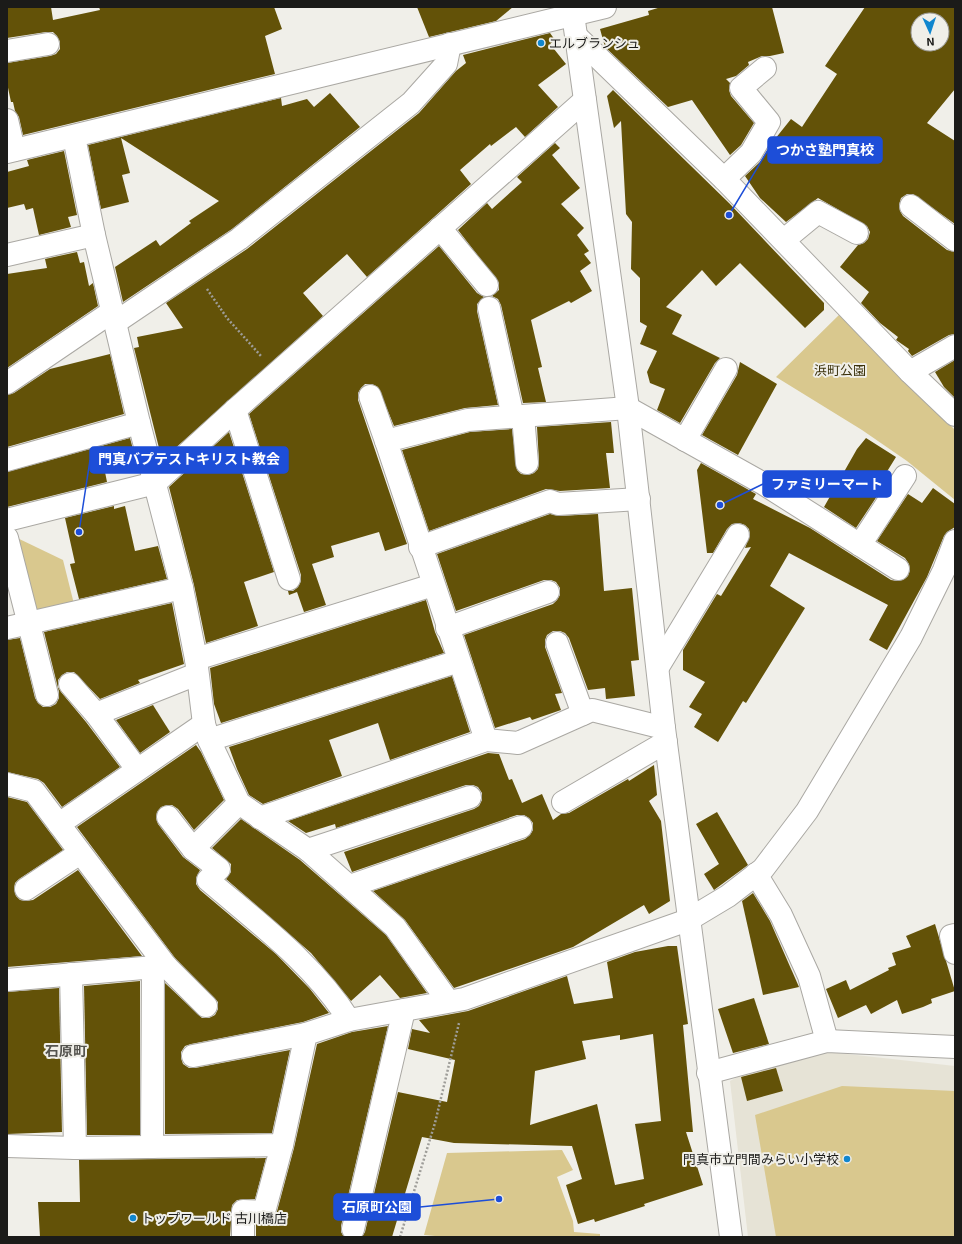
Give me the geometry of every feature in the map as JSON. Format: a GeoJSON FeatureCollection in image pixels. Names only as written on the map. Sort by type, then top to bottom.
{"type":"FeatureCollection","features":[{"type":"Feature","properties":{"kind":"street"},"geometry":{"type":"LineString","coordinates":[[7,120],[10,151],[74,137],[450,44],[567,10],[605,7]]}},
{"type":"Feature","properties":{"kind":"street"},"geometry":{"type":"LineString","coordinates":[[567,10],[576,36],[628,408],[665,735],[708,1073],[731,1237]]}},
{"type":"Feature","properties":{"kind":"street"},"geometry":{"type":"LineString","coordinates":[[576,36],[724,179],[910,372],[955,415]]}},
{"type":"Feature","properties":{"kind":"street"},"geometry":{"type":"LineString","coordinates":[[7,51],[48,44]]}},
{"type":"Feature","properties":{"kind":"street"},"geometry":{"type":"LineString","coordinates":[[7,383],[114,316],[194,270],[239,239],[411,103],[446,64],[450,44]]}},
{"type":"Feature","properties":{"kind":"street"},"geometry":{"type":"LineString","coordinates":[[724,179],[751,153],[769,122],[741,88],[765,68]]}},
{"type":"Feature","properties":{"kind":"street"},"geometry":{"type":"LineString","coordinates":[[7,520],[155,483],[235,410],[585,100]]}},
{"type":"Feature","properties":{"kind":"street"},"geometry":{"type":"LineString","coordinates":[[74,137],[94,235],[139,423],[182,588],[207,732],[239,804],[308,850],[350,886],[395,927],[456,1000]]}},
{"type":"Feature","properties":{"kind":"street"},"geometry":{"type":"LineString","coordinates":[[911,206],[955,240]]}},
{"type":"Feature","properties":{"kind":"street"},"geometry":{"type":"LineString","coordinates":[[784,240],[818,212],[857,233]]}},
{"type":"Feature","properties":{"kind":"street"},"geometry":{"type":"LineString","coordinates":[[440,228],[487,285]]}},
{"type":"Feature","properties":{"kind":"street"},"geometry":{"type":"LineString","coordinates":[[7,255],[94,235]]}},
{"type":"Feature","properties":{"kind":"street"},"geometry":{"type":"LineString","coordinates":[[489,308],[518,417],[527,463]]}},
{"type":"Feature","properties":{"kind":"street"},"geometry":{"type":"LineString","coordinates":[[910,372],[955,346]]}},
{"type":"Feature","properties":{"kind":"street"},"geometry":{"type":"LineString","coordinates":[[685,440],[726,369]]}},
{"type":"Feature","properties":{"kind":"street"},"geometry":{"type":"LineString","coordinates":[[370,396],[486,740]]}},
{"type":"Feature","properties":{"kind":"street"},"geometry":{"type":"LineString","coordinates":[[386,441],[468,420],[628,408],[764,484],[898,569]]}},
{"type":"Feature","properties":{"kind":"street"},"geometry":{"type":"LineString","coordinates":[[235,410],[288,579]]}},
{"type":"Feature","properties":{"kind":"street"},"geometry":{"type":"LineString","coordinates":[[7,460],[139,423]]}},
{"type":"Feature","properties":{"kind":"street"},"geometry":{"type":"LineString","coordinates":[[860,545],[905,476]]}},
{"type":"Feature","properties":{"kind":"street"},"geometry":{"type":"LineString","coordinates":[[420,547],[550,501],[558,504],[639,499]]}},
{"type":"Feature","properties":{"kind":"street"},"geometry":{"type":"LineString","coordinates":[[658,667],[738,536]]}},
{"type":"Feature","properties":{"kind":"street"},"geometry":{"type":"LineString","coordinates":[[7,538],[17,625],[47,695]]}},
{"type":"Feature","properties":{"kind":"street"},"geometry":{"type":"LineString","coordinates":[[193,1056],[306,1034],[349,1020],[456,1000],[688,920],[728,896],[763,869],[807,811],[911,637],[944,570],[955,541]]}},
{"type":"Feature","properties":{"kind":"street"},"geometry":{"type":"LineString","coordinates":[[96,714],[196,666],[433,585]]}},
{"type":"Feature","properties":{"kind":"street"},"geometry":{"type":"LineString","coordinates":[[17,625],[182,588]]}},
{"type":"Feature","properties":{"kind":"street"},"geometry":{"type":"LineString","coordinates":[[447,628],[548,592]]}},
{"type":"Feature","properties":{"kind":"street"},"geometry":{"type":"LineString","coordinates":[[558,643],[583,714]]}},
{"type":"Feature","properties":{"kind":"street"},"geometry":{"type":"LineString","coordinates":[[59,824],[137,769],[207,732],[459,662]]}},
{"type":"Feature","properties":{"kind":"street"},"geometry":{"type":"LineString","coordinates":[[70,684],[96,714],[137,769]]}},
{"type":"Feature","properties":{"kind":"street"},"geometry":{"type":"LineString","coordinates":[[260,818],[486,740],[518,743],[592,710],[665,735]]}},
{"type":"Feature","properties":{"kind":"street"},"geometry":{"type":"LineString","coordinates":[[563,802],[665,735]]}},
{"type":"Feature","properties":{"kind":"street"},"geometry":{"type":"LineString","coordinates":[[7,784],[34,791],[80,853],[159,966],[206,1006]]}},
{"type":"Feature","properties":{"kind":"street"},"geometry":{"type":"LineString","coordinates":[[308,850],[470,797]]}},
{"type":"Feature","properties":{"kind":"street"},"geometry":{"type":"LineString","coordinates":[[193,849],[239,804]]}},
{"type":"Feature","properties":{"kind":"street"},"geometry":{"type":"LineString","coordinates":[[168,817],[193,849],[218,869],[208,880],[292,952],[334,996],[349,1020]]}},
{"type":"Feature","properties":{"kind":"street"},"geometry":{"type":"LineString","coordinates":[[350,886],[521,827]]}},
{"type":"Feature","properties":{"kind":"street"},"geometry":{"type":"LineString","coordinates":[[26,889],[80,853]]}},
{"type":"Feature","properties":{"kind":"street"},"geometry":{"type":"LineString","coordinates":[[756,874],[781,914],[809,976],[827,1041]]}},
{"type":"Feature","properties":{"kind":"street"},"geometry":{"type":"LineString","coordinates":[[955,935],[951,936],[955,953]]}},
{"type":"Feature","properties":{"kind":"street"},"geometry":{"type":"LineString","coordinates":[[7,980],[159,966]]}},
{"type":"Feature","properties":{"kind":"street"},"geometry":{"type":"LineString","coordinates":[[152,1147],[159,966]]}},
{"type":"Feature","properties":{"kind":"street"},"geometry":{"type":"LineString","coordinates":[[71,974],[75,1148]]}},
{"type":"Feature","properties":{"kind":"street"},"geometry":{"type":"LineString","coordinates":[[353,1229],[404,1010]]}},
{"type":"Feature","properties":{"kind":"street"},"geometry":{"type":"LineString","coordinates":[[243,1237],[243,1211],[264,1212],[282,1145],[306,1034]]}},
{"type":"Feature","properties":{"kind":"street"},"geometry":{"type":"LineString","coordinates":[[708,1073],[827,1041],[955,1047]]}},
{"type":"Feature","properties":{"kind":"street"},"geometry":{"type":"LineString","coordinates":[[7,1146],[75,1148],[282,1145]]}},
{"type":"Feature","properties":{"kind":"path"},"geometry":{"type":"LineString","coordinates":[[194,270],[227,318],[277,373]]}},
{"type":"Feature","properties":{"kind":"path"},"geometry":{"type":"LineString","coordinates":[[400,1237],[435,1123],[456,1000]]}},
{"type":"Feature","properties":{"kind":"shaded area","name":"門真市立門間みらい小学校"},"geometry":{"type":"Polygon","coordinates":[[[829,1052],[955,1066],[955,1237],[748,1237],[730,1081],[747,1072],[829,1052]]]}},
{"type":"Feature","properties":{"kind":"green space","name":"浜町公園"},"geometry":{"type":"Polygon","coordinates":[[[840,314],[955,430],[955,500],[907,461],[862,430],[776,377],[840,314]]]}},
{"type":"Feature","properties":{"kind":"green space"},"geometry":{"type":"Polygon","coordinates":[[[11,535],[63,560],[74,604],[42,612],[31,607],[11,535]]]}},
{"type":"Feature","properties":{"kind":"green space","name":"門真市立門間みらい小学校"},"geometry":{"type":"Polygon","coordinates":[[[842,1086],[955,1091],[955,1237],[776,1237],[755,1115],[842,1086]]]}},
{"type":"Feature","properties":{"kind":"green space"},"geometry":{"type":"Polygon","coordinates":[[[562,1150],[573,1170],[557,1177],[573,1221],[574,1232],[600,1234],[600,1237],[446,1237],[424,1235],[447,1153],[562,1150]]]}},
{"type":"Feature","properties":{"kind":"building"},"geometry":{"type":"Polygon","coordinates":[[[7,7],[51,7],[53,20],[100,10],[99,7],[274,7],[282,29],[265,36],[275,74],[23,135],[19,117],[15,111],[13,102],[11,102],[7,83],[7,63],[56,54],[60,49],[60,42],[53,32],[7,38],[7,7]]]}},
{"type":"Feature","properties":{"kind":"building"},"geometry":{"type":"Polygon","coordinates":[[[417,7],[513,7],[496,21],[429,37],[417,7]]]}},
{"type":"Feature","properties":{"kind":"building"},"geometry":{"type":"Polygon","coordinates":[[[661,7],[772,7],[784,53],[762,56],[748,62],[749,65],[736,76],[726,79],[730,83],[729,90],[731,96],[754,123],[741,145],[730,155],[692,100],[668,107],[605,47],[600,29],[649,15],[648,11],[661,7]]]}},
{"type":"Feature","properties":{"kind":"building"},"geometry":{"type":"Polygon","coordinates":[[[865,7],[955,7],[955,89],[927,123],[955,141],[955,224],[913,194],[907,194],[901,198],[899,205],[903,216],[947,250],[955,252],[955,334],[949,335],[912,356],[908,351],[909,349],[896,340],[898,337],[880,323],[861,303],[869,292],[840,267],[858,245],[864,243],[868,239],[870,232],[867,226],[818,198],[786,222],[760,198],[745,176],[760,162],[771,144],[791,119],[802,127],[837,74],[825,66],[865,7]]]}},
{"type":"Feature","properties":{"kind":"building"},"geometry":{"type":"Polygon","coordinates":[[[550,33],[555,40],[550,44],[566,64],[538,85],[558,107],[525,137],[516,127],[491,146],[490,144],[460,170],[471,184],[367,277],[347,254],[303,293],[323,316],[162,460],[134,348],[139,347],[137,337],[183,328],[166,303],[247,249],[419,113],[456,71],[466,63],[463,55],[550,33]]]}},
{"type":"Feature","properties":{"kind":"building"},"geometry":{"type":"Polygon","coordinates":[[[613,90],[729,203],[824,303],[824,310],[805,328],[740,263],[716,286],[702,270],[666,307],[682,315],[672,334],[720,358],[715,363],[680,423],[657,410],[665,389],[650,383],[647,372],[657,351],[640,344],[647,326],[640,322],[640,278],[631,269],[632,222],[626,214],[621,121],[614,128],[607,96],[613,90]]]}},
{"type":"Feature","properties":{"kind":"building"},"geometry":{"type":"Polygon","coordinates":[[[330,93],[360,127],[232,229],[123,302],[115,267],[156,240],[160,246],[191,223],[189,221],[219,201],[121,138],[130,173],[122,175],[129,202],[101,209],[88,145],[281,98],[282,106],[307,99],[314,107],[330,93]]]}},
{"type":"Feature","properties":{"kind":"building"},"geometry":{"type":"Polygon","coordinates":[[[555,143],[560,148],[552,155],[580,188],[561,204],[584,228],[577,235],[589,251],[584,254],[591,263],[580,271],[592,291],[571,303],[569,301],[531,320],[542,367],[538,368],[546,402],[523,403],[501,305],[498,299],[492,296],[499,290],[499,283],[458,230],[487,203],[492,209],[522,182],[517,177],[555,143]]]}},
{"type":"Feature","properties":{"kind":"building"},"geometry":{"type":"Polygon","coordinates":[[[64,151],[77,215],[68,217],[71,227],[39,235],[33,208],[26,210],[24,204],[7,208],[7,172],[29,166],[27,160],[64,151]]]}},
{"type":"Feature","properties":{"kind":"building"},"geometry":{"type":"Polygon","coordinates":[[[439,246],[477,293],[484,297],[477,304],[477,311],[498,405],[465,408],[394,426],[378,387],[372,384],[365,384],[361,388],[358,393],[358,400],[407,544],[385,551],[379,532],[331,546],[334,557],[312,564],[326,605],[304,612],[297,592],[289,595],[288,591],[293,591],[298,587],[301,581],[301,575],[249,414],[439,246]]]}},
{"type":"Feature","properties":{"kind":"building"},"geometry":{"type":"Polygon","coordinates":[[[77,252],[80,263],[84,262],[89,286],[93,283],[98,306],[7,368],[7,274],[47,268],[45,259],[77,252]]]}},
{"type":"Feature","properties":{"kind":"building"},"geometry":{"type":"Polygon","coordinates":[[[110,354],[124,414],[7,447],[7,395],[14,393],[50,369],[110,354]]]}},
{"type":"Feature","properties":{"kind":"building"},"geometry":{"type":"Polygon","coordinates":[[[955,360],[955,398],[944,387],[935,372],[955,360]]]}},
{"type":"Feature","properties":{"kind":"building"},"geometry":{"type":"Polygon","coordinates":[[[740,362],[777,384],[738,455],[702,435],[737,375],[740,362]]]}},
{"type":"Feature","properties":{"kind":"building"},"geometry":{"type":"Polygon","coordinates":[[[611,422],[614,453],[606,453],[610,488],[560,491],[546,489],[429,531],[402,450],[470,432],[512,429],[517,470],[521,474],[528,475],[534,473],[538,469],[537,427],[611,422]]]}},
{"type":"Feature","properties":{"kind":"building"},"geometry":{"type":"Polygon","coordinates":[[[229,432],[274,572],[244,582],[258,626],[206,643],[194,585],[169,487],[229,432]]]}},
{"type":"Feature","properties":{"kind":"building"},"geometry":{"type":"Polygon","coordinates":[[[130,438],[137,464],[105,472],[107,482],[7,507],[7,472],[130,438]]]}},
{"type":"Feature","properties":{"kind":"building"},"geometry":{"type":"Polygon","coordinates":[[[866,438],[896,457],[883,478],[887,481],[856,528],[824,507],[857,449],[866,438]]]}},
{"type":"Feature","properties":{"kind":"building"},"geometry":{"type":"Polygon","coordinates":[[[701,463],[756,494],[753,499],[810,528],[891,580],[897,581],[903,580],[908,576],[910,570],[909,564],[905,558],[877,541],[908,494],[922,503],[933,488],[955,504],[955,527],[944,536],[927,577],[887,650],[869,640],[888,605],[789,553],[770,586],[805,608],[746,703],[743,701],[718,742],[694,727],[702,714],[689,707],[705,682],[683,670],[683,650],[717,594],[721,596],[751,547],[745,548],[750,535],[749,529],[745,525],[739,523],[732,524],[727,529],[713,553],[707,553],[697,470],[701,463]]]}},
{"type":"Feature","properties":{"kind":"building"},"geometry":{"type":"Polygon","coordinates":[[[114,506],[114,509],[125,506],[135,551],[158,546],[167,579],[79,599],[70,564],[75,563],[65,518],[114,506]]]}},
{"type":"Feature","properties":{"kind":"building"},"geometry":{"type":"Polygon","coordinates":[[[550,514],[559,516],[598,514],[604,591],[632,588],[639,660],[631,661],[635,696],[606,699],[605,688],[588,690],[569,638],[565,633],[553,631],[547,635],[545,647],[562,693],[555,694],[561,710],[532,720],[530,717],[495,728],[464,635],[553,604],[560,595],[560,588],[556,582],[544,580],[456,611],[437,554],[550,514]]]}},
{"type":"Feature","properties":{"kind":"building"},"geometry":{"type":"Polygon","coordinates":[[[426,600],[435,632],[444,653],[221,723],[214,704],[210,668],[426,600]]]}},
{"type":"Feature","properties":{"kind":"building"},"geometry":{"type":"Polygon","coordinates":[[[172,603],[184,664],[138,680],[140,683],[100,699],[74,672],[67,672],[58,680],[58,687],[61,692],[120,767],[62,807],[44,783],[38,779],[7,772],[7,640],[20,638],[35,698],[43,707],[50,707],[56,704],[59,698],[59,692],[44,632],[172,603]]]}},
{"type":"Feature","properties":{"kind":"building"},"geometry":{"type":"Polygon","coordinates":[[[452,676],[470,732],[390,760],[378,723],[329,740],[342,776],[263,804],[249,795],[229,747],[452,676]]]}},
{"type":"Feature","properties":{"kind":"building"},"geometry":{"type":"Polygon","coordinates":[[[153,705],[170,732],[140,753],[116,720],[153,705]]]}},
{"type":"Feature","properties":{"kind":"building"},"geometry":{"type":"Polygon","coordinates":[[[196,745],[201,752],[224,800],[194,830],[178,809],[172,805],[161,807],[157,812],[156,818],[158,824],[183,857],[200,870],[196,878],[196,884],[200,890],[276,954],[310,989],[329,1013],[303,1022],[191,1044],[185,1046],[181,1052],[183,1064],[189,1068],[195,1068],[290,1050],[272,1133],[165,1134],[165,983],[202,1018],[209,1018],[215,1015],[218,1009],[218,1002],[175,958],[77,827],[196,745]]]}},
{"type":"Feature","properties":{"kind":"building"},"geometry":{"type":"Polygon","coordinates":[[[488,753],[499,754],[509,780],[512,779],[522,803],[542,794],[553,820],[561,814],[569,813],[628,779],[629,781],[654,765],[657,795],[649,801],[661,821],[670,901],[649,914],[644,905],[573,947],[454,988],[405,920],[373,891],[525,839],[533,830],[533,823],[529,818],[524,815],[517,815],[352,872],[344,852],[474,809],[479,806],[482,800],[482,793],[478,787],[466,785],[336,828],[335,824],[306,833],[288,821],[488,753]]]}},
{"type":"Feature","properties":{"kind":"building"},"geometry":{"type":"Polygon","coordinates":[[[7,797],[27,802],[63,850],[19,879],[15,883],[14,889],[16,896],[20,900],[33,900],[78,870],[142,956],[7,967],[7,797]]]}},
{"type":"Feature","properties":{"kind":"building"},"geometry":{"type":"Polygon","coordinates":[[[717,812],[748,865],[714,890],[704,874],[719,864],[696,824],[717,812]]]}},
{"type":"Feature","properties":{"kind":"building"},"geometry":{"type":"Polygon","coordinates":[[[241,819],[300,860],[386,935],[427,993],[400,998],[380,975],[351,1001],[311,953],[226,879],[231,872],[231,864],[212,848],[241,819]]]}},
{"type":"Feature","properties":{"kind":"building"},"geometry":{"type":"Polygon","coordinates":[[[753,893],[770,921],[799,987],[763,995],[742,901],[753,893]]]}},
{"type":"Feature","properties":{"kind":"building"},"geometry":{"type":"Polygon","coordinates":[[[935,924],[955,991],[931,999],[932,1003],[902,1014],[897,1000],[871,1014],[866,1005],[838,1018],[826,989],[846,980],[850,990],[889,970],[888,968],[896,965],[892,953],[911,947],[906,936],[935,924]]]}},
{"type":"Feature","properties":{"kind":"building"},"geometry":{"type":"Polygon","coordinates":[[[668,946],[677,946],[688,1024],[683,1025],[693,1132],[686,1132],[703,1185],[595,1222],[594,1219],[578,1224],[566,1185],[582,1179],[572,1146],[454,1143],[422,1137],[392,1237],[362,1237],[365,1232],[398,1092],[447,1102],[455,1060],[408,1049],[412,1029],[430,1033],[419,1020],[468,1011],[567,976],[574,1004],[613,998],[607,962],[635,952],[668,946]],[[653,1034],[620,1040],[620,1035],[582,1041],[586,1059],[535,1071],[530,1125],[597,1104],[615,1185],[644,1179],[635,1124],[661,1121],[653,1034]]]}},
{"type":"Feature","properties":{"kind":"building"},"geometry":{"type":"Polygon","coordinates":[[[140,981],[140,1135],[87,1135],[84,986],[140,981]]]}},
{"type":"Feature","properties":{"kind":"building"},"geometry":{"type":"Polygon","coordinates":[[[59,988],[62,1132],[7,1134],[7,992],[59,988]]]}},
{"type":"Feature","properties":{"kind":"building"},"geometry":{"type":"Polygon","coordinates":[[[754,998],[769,1044],[733,1053],[718,1009],[754,998]]]}},
{"type":"Feature","properties":{"kind":"building"},"geometry":{"type":"Polygon","coordinates":[[[388,1026],[341,1226],[341,1232],[344,1237],[256,1237],[256,1224],[269,1224],[276,1215],[294,1148],[317,1044],[352,1032],[388,1026]]]}},
{"type":"Feature","properties":{"kind":"building"},"geometry":{"type":"Polygon","coordinates":[[[776,1068],[783,1091],[747,1101],[741,1077],[776,1068]]]}},
{"type":"Feature","properties":{"kind":"building"},"geometry":{"type":"Polygon","coordinates":[[[266,1158],[255,1199],[237,1200],[232,1205],[230,1237],[40,1237],[38,1202],[80,1202],[79,1160],[266,1158]]]}},
{"type":"Feature","properties":{"kind":"place","name":"エルブランシュ"},"geometry":{"type":"Point","coordinates":[541,43]}},
{"type":"Feature","properties":{"kind":"place","name":"つかさ塾門真校"},"geometry":{"type":"Point","coordinates":[729,215]}},
{"type":"Feature","properties":{"kind":"place","name":"ファミリーマート"},"geometry":{"type":"Point","coordinates":[720,505]}},
{"type":"Feature","properties":{"kind":"place","name":"門真バプテストキリスト教会"},"geometry":{"type":"Point","coordinates":[79,532]}},
{"type":"Feature","properties":{"kind":"place","name":"門真市立門間みらい小学校"},"geometry":{"type":"Point","coordinates":[847,1159]}},
{"type":"Feature","properties":{"kind":"place","name":"石原町公園"},"geometry":{"type":"Point","coordinates":[499,1199]}},
{"type":"Feature","properties":{"kind":"place","name":"トップワールド 古川橋店"},"geometry":{"type":"Point","coordinates":[133,1218]}},
{"type":"Feature","properties":{"kind":"district","name":"石原町"},"geometry":{"type":"Point","coordinates":[66,1051]}}]}
